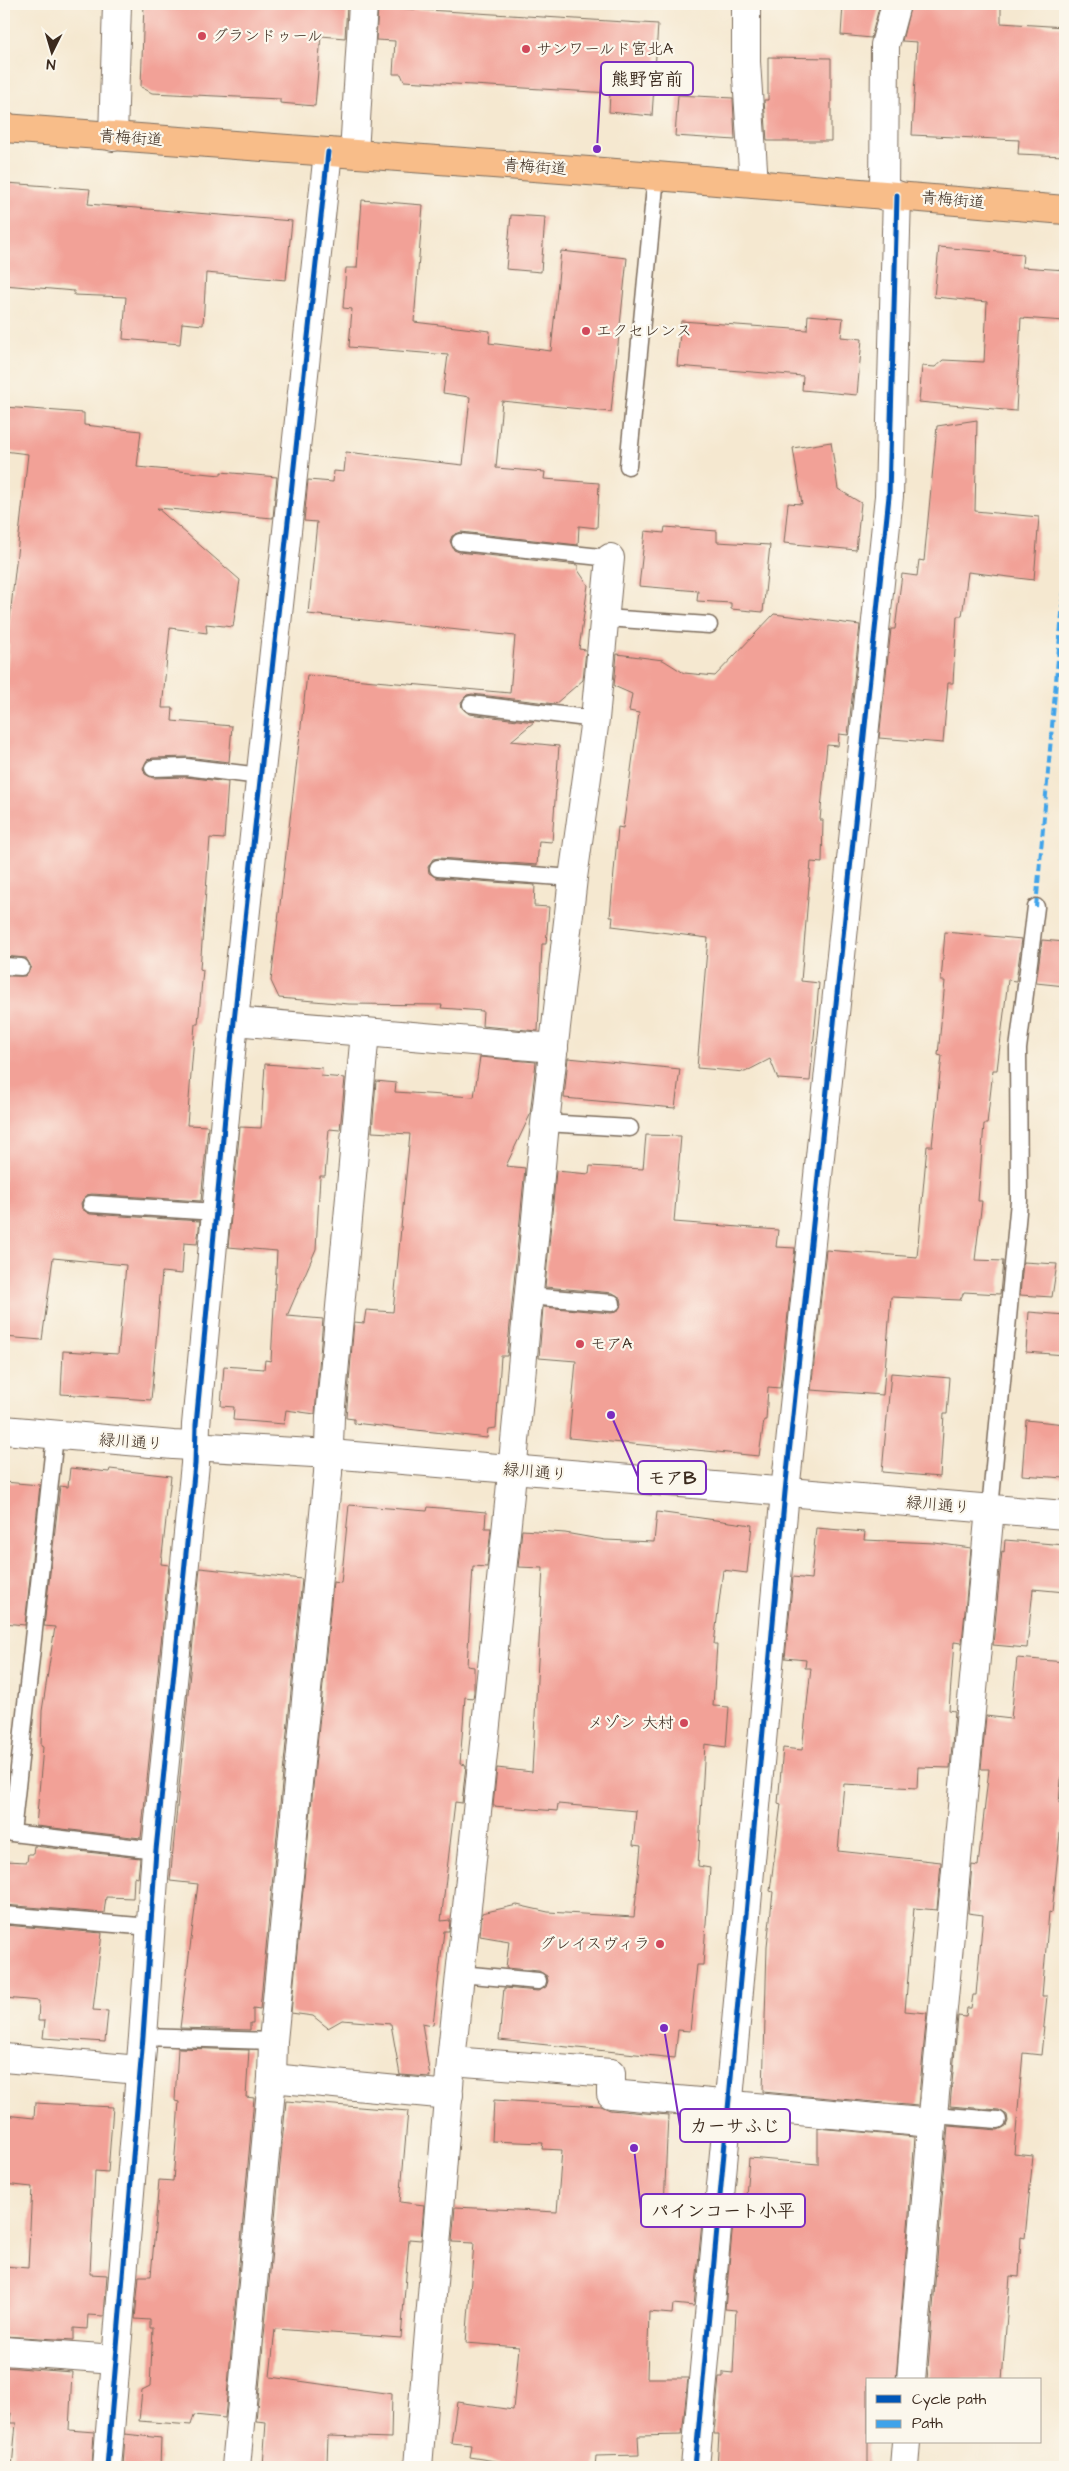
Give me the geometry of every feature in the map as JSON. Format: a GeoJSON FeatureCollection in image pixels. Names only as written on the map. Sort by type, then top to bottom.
{"type":"FeatureCollection","features":[{"type":"Feature","properties":{"kind":"main road","name":"青梅街道"},"geometry":{"type":"LineString","coordinates":[[4,128],[656,176],[1065,210]]}},
{"type":"Feature","properties":{"kind":"street"},"geometry":{"type":"LineString","coordinates":[[112,137],[117,4]]}},
{"type":"Feature","properties":{"kind":"street"},"geometry":{"type":"LineString","coordinates":[[107,2467],[143,2037],[156,1850],[196,1446],[234,1021],[260,776],[341,152],[363,4]]}},
{"type":"Feature","properties":{"kind":"street"},"geometry":{"type":"LineString","coordinates":[[746,4],[746,62],[754,184]]}},
{"type":"Feature","properties":{"kind":"street"},"geometry":{"type":"LineString","coordinates":[[695,2467],[785,1492],[889,496],[890,195],[885,44],[896,4]]}},
{"type":"Feature","properties":{"kind":"street"},"geometry":{"type":"LineString","coordinates":[[418,2467],[451,2062],[512,1470],[545,1123],[573,878],[595,719],[610,558]]}},
{"type":"Feature","properties":{"kind":"street"},"geometry":{"type":"LineString","coordinates":[[234,1021],[554,1048]]}},
{"type":"Feature","properties":{"kind":"street"},"geometry":{"type":"LineString","coordinates":[[236,2467],[272,2078],[273,2041],[330,1454],[330,1417],[365,1032]]}},
{"type":"Feature","properties":{"kind":"street","name":"緑川通り"},"geometry":{"type":"LineString","coordinates":[[4,1430],[55,1436],[330,1454],[1065,1515]]}},
{"type":"Feature","properties":{"kind":"street"},"geometry":{"type":"LineString","coordinates":[[911,2378],[932,2119],[990,1509]]}},
{"type":"Feature","properties":{"kind":"street"},"geometry":{"type":"LineString","coordinates":[[4,2058],[139,2070]]}},
{"type":"Feature","properties":{"kind":"street"},"geometry":{"type":"LineString","coordinates":[[451,2062],[611,2073],[610,2094],[728,2105],[932,2119]]}},
{"type":"Feature","properties":{"kind":"street"},"geometry":{"type":"LineString","coordinates":[[272,2078],[449,2095]]}},
{"type":"Feature","properties":{"kind":"street"},"geometry":{"type":"LineString","coordinates":[[4,2351],[115,2359]]}},
{"type":"Feature","properties":{"kind":"street"},"geometry":{"type":"LineString","coordinates":[[904,2467],[906,2444]]}},
{"type":"Feature","properties":{"kind":"lane"},"geometry":{"type":"LineString","coordinates":[[628,466],[656,176]]}},
{"type":"Feature","properties":{"kind":"lane"},"geometry":{"type":"LineString","coordinates":[[460,542],[610,558]]}},
{"type":"Feature","properties":{"kind":"lane"},"geometry":{"type":"LineString","coordinates":[[605,618],[709,625]]}},
{"type":"Feature","properties":{"kind":"lane"},"geometry":{"type":"LineString","coordinates":[[471,704],[595,719]]}},
{"type":"Feature","properties":{"kind":"lane"},"geometry":{"type":"LineString","coordinates":[[153,768],[186,767],[260,776]]}},
{"type":"Feature","properties":{"kind":"lane"},"geometry":{"type":"LineString","coordinates":[[438,868],[573,878]]}},
{"type":"Feature","properties":{"kind":"lane"},"geometry":{"type":"LineString","coordinates":[[990,1509],[1019,1201],[1018,1049],[1036,906]]}},
{"type":"Feature","properties":{"kind":"lane"},"geometry":{"type":"LineString","coordinates":[[4,966],[21,967]]}},
{"type":"Feature","properties":{"kind":"lane"},"geometry":{"type":"LineString","coordinates":[[545,1123],[630,1128]]}},
{"type":"Feature","properties":{"kind":"lane"},"geometry":{"type":"LineString","coordinates":[[91,1204],[216,1212]]}},
{"type":"Feature","properties":{"kind":"lane"},"geometry":{"type":"LineString","coordinates":[[528,1296],[612,1303]]}},
{"type":"Feature","properties":{"kind":"lane"},"geometry":{"type":"LineString","coordinates":[[55,1436],[12,1833],[156,1850]]}},
{"type":"Feature","properties":{"kind":"lane"},"geometry":{"type":"LineString","coordinates":[[4,1915],[151,1927]]}},
{"type":"Feature","properties":{"kind":"lane"},"geometry":{"type":"LineString","coordinates":[[460,1974],[538,1981]]}},
{"type":"Feature","properties":{"kind":"lane"},"geometry":{"type":"LineString","coordinates":[[143,2037],[273,2041]]}},
{"type":"Feature","properties":{"kind":"lane"},"geometry":{"type":"LineString","coordinates":[[932,2119],[998,2120]]}},
{"type":"Feature","properties":{"kind":"building"},"geometry":{"type":"Polygon","coordinates":[[[144,4],[347,5],[345,38],[321,36],[315,106],[280,103],[280,99],[152,93],[141,87],[144,4]]]}},
{"type":"Feature","properties":{"kind":"building"},"geometry":{"type":"Polygon","coordinates":[[[843,4],[880,4],[871,38],[841,35],[843,4]]]}},
{"type":"Feature","properties":{"kind":"building"},"geometry":{"type":"Polygon","coordinates":[[[911,4],[1001,4],[1001,23],[1065,27],[1065,156],[1018,154],[1019,140],[912,135],[917,42],[902,41],[911,4]]]}},
{"type":"Feature","properties":{"kind":"building","name":"サンワールド宮北A"},"geometry":{"type":"Polygon","coordinates":[[[378,7],[658,24],[652,116],[609,112],[610,93],[404,81],[401,74],[393,74],[395,41],[376,40],[378,7]]]}},
{"type":"Feature","properties":{"kind":"building"},"geometry":{"type":"Polygon","coordinates":[[[768,57],[831,58],[831,141],[767,141],[764,100],[768,100],[768,57]]]}},
{"type":"Feature","properties":{"kind":"building"},"geometry":{"type":"Polygon","coordinates":[[[678,95],[733,98],[735,140],[675,136],[678,95]]]}},
{"type":"Feature","properties":{"kind":"building"},"geometry":{"type":"Polygon","coordinates":[[[6,183],[90,189],[88,204],[292,221],[286,280],[206,273],[203,325],[182,323],[180,344],[123,339],[126,297],[74,295],[74,291],[4,285],[6,183]]]}},
{"type":"Feature","properties":{"kind":"building"},"geometry":{"type":"Polygon","coordinates":[[[362,200],[423,205],[414,322],[490,331],[489,343],[551,351],[561,251],[627,258],[611,412],[502,401],[496,468],[545,472],[544,479],[599,483],[597,528],[579,526],[578,545],[461,532],[452,536],[450,541],[454,550],[459,552],[578,565],[578,570],[588,585],[579,649],[586,650],[583,680],[555,704],[472,694],[467,695],[461,702],[462,708],[469,714],[534,722],[511,741],[559,746],[552,842],[539,841],[537,865],[439,858],[433,859],[428,867],[429,873],[437,878],[535,885],[534,906],[549,907],[546,944],[542,944],[538,1031],[482,1026],[483,1011],[441,1008],[442,1005],[349,1004],[279,998],[271,981],[307,675],[510,693],[515,636],[308,614],[317,522],[304,521],[308,480],[333,482],[334,471],[344,472],[346,452],[463,465],[470,397],[443,393],[448,355],[349,347],[352,309],[343,308],[346,268],[357,268],[362,200]]]}},
{"type":"Feature","properties":{"kind":"building"},"geometry":{"type":"Polygon","coordinates":[[[511,215],[545,217],[541,272],[506,269],[511,215]]]}},
{"type":"Feature","properties":{"kind":"building"},"geometry":{"type":"Polygon","coordinates":[[[939,247],[1023,254],[1022,267],[1065,270],[1065,321],[1021,318],[1016,411],[919,402],[922,366],[935,367],[943,360],[984,362],[987,302],[934,297],[939,247]]]}},
{"type":"Feature","properties":{"kind":"building"},"geometry":{"type":"Polygon","coordinates":[[[808,315],[843,318],[841,337],[862,339],[857,395],[802,390],[803,376],[677,366],[681,321],[807,330],[808,315]]]}},
{"type":"Feature","properties":{"kind":"building"},"geometry":{"type":"Polygon","coordinates":[[[4,407],[84,413],[84,425],[141,431],[137,467],[221,475],[221,472],[277,477],[273,518],[157,508],[240,580],[233,627],[206,624],[207,633],[170,628],[162,708],[173,708],[172,721],[232,726],[229,762],[187,757],[153,758],[147,760],[143,768],[145,774],[153,778],[186,777],[228,782],[224,839],[210,838],[200,969],[203,970],[198,1024],[195,1024],[187,1125],[208,1126],[201,1201],[92,1194],[86,1195],[81,1203],[82,1209],[90,1214],[200,1221],[197,1244],[184,1243],[182,1274],[162,1272],[151,1400],[61,1394],[63,1351],[118,1354],[126,1265],[53,1258],[42,1340],[4,1337],[4,976],[25,976],[31,967],[26,958],[4,956],[4,708],[9,644],[7,644],[28,454],[4,451],[4,407]]]}},
{"type":"Feature","properties":{"kind":"building"},"geometry":{"type":"Polygon","coordinates":[[[977,420],[975,511],[1039,517],[1034,580],[968,572],[962,616],[957,616],[953,683],[948,683],[943,743],[879,738],[891,629],[895,629],[902,574],[917,576],[919,560],[924,561],[937,426],[977,420]]]}},
{"type":"Feature","properties":{"kind":"building"},"geometry":{"type":"Polygon","coordinates":[[[831,442],[838,489],[861,503],[856,550],[784,543],[788,503],[802,504],[793,448],[831,442]]]}},
{"type":"Feature","properties":{"kind":"building"},"geometry":{"type":"Polygon","coordinates":[[[665,527],[717,531],[717,542],[770,545],[763,612],[731,609],[731,603],[697,601],[698,591],[639,586],[645,531],[664,533],[665,527]]]}},
{"type":"Feature","properties":{"kind":"building"},"geometry":{"type":"Polygon","coordinates":[[[774,614],[860,625],[848,735],[839,734],[838,746],[827,745],[820,820],[823,820],[822,863],[811,862],[801,981],[819,983],[810,1081],[778,1079],[770,1059],[745,1072],[697,1068],[708,938],[612,926],[613,917],[610,917],[618,827],[623,828],[639,713],[629,711],[632,694],[614,686],[617,654],[663,660],[684,673],[715,676],[774,614]]]}},
{"type":"Feature","properties":{"kind":"building"},"geometry":{"type":"Polygon","coordinates":[[[945,932],[1022,939],[1016,981],[1008,980],[997,1070],[993,1070],[987,1124],[984,1124],[978,1201],[982,1201],[975,1260],[1003,1261],[1000,1294],[964,1292],[960,1300],[891,1297],[883,1395],[811,1390],[826,1250],[917,1257],[927,1146],[932,1146],[942,1056],[938,1055],[945,981],[941,981],[945,932]]]}},
{"type":"Feature","properties":{"kind":"building"},"geometry":{"type":"Polygon","coordinates":[[[1042,940],[1065,942],[1065,986],[1036,983],[1042,940]]]}},
{"type":"Feature","properties":{"kind":"building"},"geometry":{"type":"Polygon","coordinates":[[[480,1057],[536,1062],[530,1115],[506,1166],[525,1168],[507,1356],[501,1356],[496,1428],[488,1429],[487,1438],[354,1423],[354,1419],[346,1418],[354,1322],[364,1323],[366,1310],[393,1312],[410,1134],[372,1132],[376,1081],[396,1083],[395,1092],[474,1097],[480,1057]]]}},
{"type":"Feature","properties":{"kind":"building"},"geometry":{"type":"Polygon","coordinates":[[[568,1058],[680,1069],[675,1108],[564,1098],[568,1058]]]}},
{"type":"Feature","properties":{"kind":"building"},"geometry":{"type":"Polygon","coordinates":[[[265,1064],[322,1068],[321,1076],[345,1078],[340,1130],[329,1129],[325,1176],[320,1176],[316,1249],[287,1316],[323,1319],[315,1414],[286,1410],[284,1424],[233,1420],[234,1407],[221,1406],[224,1366],[264,1369],[265,1360],[271,1361],[277,1251],[228,1247],[240,1127],[261,1128],[265,1064]]]}},
{"type":"Feature","properties":{"kind":"building"},"geometry":{"type":"Polygon","coordinates":[[[646,1135],[681,1136],[674,1222],[778,1230],[776,1247],[795,1248],[780,1388],[768,1387],[766,1420],[764,1420],[759,1456],[569,1438],[576,1361],[539,1358],[543,1307],[611,1313],[617,1312],[622,1304],[621,1298],[613,1293],[545,1287],[556,1171],[589,1174],[590,1166],[643,1169],[646,1135]]]}},
{"type":"Feature","properties":{"kind":"building"},"geometry":{"type":"Polygon","coordinates":[[[1023,1262],[1057,1264],[1052,1297],[1020,1295],[1023,1262]]]}},
{"type":"Feature","properties":{"kind":"building"},"geometry":{"type":"Polygon","coordinates":[[[1029,1312],[1065,1315],[1065,1355],[1026,1352],[1029,1312]]]}},
{"type":"Feature","properties":{"kind":"building"},"geometry":{"type":"Polygon","coordinates":[[[891,1373],[950,1378],[947,1414],[944,1414],[940,1477],[882,1472],[891,1373]]]}},
{"type":"Feature","properties":{"kind":"building"},"geometry":{"type":"Polygon","coordinates":[[[1026,1420],[1065,1424],[1065,1478],[1022,1475],[1026,1420]]]}},
{"type":"Feature","properties":{"kind":"building"},"geometry":{"type":"Polygon","coordinates":[[[70,1468],[109,1472],[110,1469],[171,1476],[161,1564],[169,1565],[141,1838],[36,1826],[43,1747],[41,1746],[42,1711],[55,1627],[44,1626],[60,1486],[68,1487],[70,1468]]]}},
{"type":"Feature","properties":{"kind":"building"},"geometry":{"type":"Polygon","coordinates":[[[4,1482],[40,1485],[25,1625],[4,1623],[4,1482]]]}},
{"type":"Feature","properties":{"kind":"building"},"geometry":{"type":"Polygon","coordinates":[[[349,1505],[427,1511],[428,1507],[486,1512],[485,1528],[491,1528],[487,1567],[473,1566],[467,1666],[474,1667],[474,1692],[473,1698],[465,1697],[460,1764],[466,1765],[462,1803],[455,1802],[441,1921],[450,1920],[449,1931],[444,1931],[433,2025],[422,2023],[430,2077],[400,2075],[391,2024],[342,2020],[328,2028],[313,2016],[291,2013],[333,1582],[341,1583],[349,1505]]]}},
{"type":"Feature","properties":{"kind":"building"},"geometry":{"type":"Polygon","coordinates":[[[657,1512],[752,1525],[747,1573],[723,1570],[714,1644],[717,1644],[713,1706],[729,1707],[726,1747],[705,1744],[698,1866],[710,1868],[703,1965],[697,1965],[690,2031],[678,2030],[675,2058],[499,2040],[504,1988],[538,1991],[546,1987],[548,1981],[547,1976],[539,1971],[506,1968],[509,1941],[480,1936],[482,1913],[517,1905],[548,1912],[634,1917],[641,1846],[633,1845],[636,1811],[558,1804],[557,1811],[493,1806],[497,1768],[532,1772],[543,1568],[518,1567],[522,1530],[565,1533],[605,1540],[654,1542],[657,1512]]]}},
{"type":"Feature","properties":{"kind":"building"},"geometry":{"type":"Polygon","coordinates":[[[816,1528],[865,1532],[864,1540],[935,1543],[971,1548],[962,1643],[954,1642],[949,1710],[955,1711],[950,1768],[918,1767],[917,1788],[844,1784],[838,1851],[941,1862],[937,1910],[914,1908],[905,2011],[927,2013],[918,2106],[763,2092],[767,1946],[773,1892],[770,1891],[781,1804],[778,1803],[783,1748],[802,1750],[811,1668],[805,1668],[806,1660],[785,1658],[793,1577],[811,1579],[816,1528]]]}},
{"type":"Feature","properties":{"kind":"building"},"geometry":{"type":"Polygon","coordinates":[[[1005,1540],[1065,1545],[1065,1592],[1033,1589],[1027,1648],[993,1645],[1002,1551],[1004,1552],[1005,1540]]]}},
{"type":"Feature","properties":{"kind":"building"},"geometry":{"type":"Polygon","coordinates":[[[200,1568],[302,1579],[260,2009],[253,2008],[253,2023],[250,2023],[250,2030],[180,2028],[198,1884],[170,1881],[200,1568]]]}},
{"type":"Feature","properties":{"kind":"building"},"geometry":{"type":"Polygon","coordinates":[[[1017,1658],[1065,1662],[1065,1738],[1059,1803],[1063,1803],[1052,1913],[1049,1912],[1042,1996],[1047,1996],[1041,2055],[1023,2053],[1014,2154],[1033,2156],[1025,2238],[1021,2237],[1019,2277],[1010,2276],[1002,2378],[927,2378],[948,2126],[998,2130],[1006,2126],[1008,2121],[1007,2115],[999,2110],[950,2106],[958,2016],[966,2017],[967,2008],[971,2008],[973,1995],[976,1995],[983,1915],[968,1913],[972,1865],[978,1866],[989,1769],[981,1769],[986,1716],[1011,1719],[1017,1658]]]}},
{"type":"Feature","properties":{"kind":"building"},"geometry":{"type":"Polygon","coordinates":[[[34,1846],[140,1858],[138,1878],[134,1877],[133,1898],[106,1897],[104,1913],[4,1905],[4,1861],[27,1862],[28,1854],[33,1854],[34,1846]]]}},
{"type":"Feature","properties":{"kind":"building"},"geometry":{"type":"Polygon","coordinates":[[[4,1925],[102,1933],[93,2010],[108,2011],[105,2042],[43,2038],[45,2021],[38,2021],[39,2001],[4,1998],[4,1925]]]}},
{"type":"Feature","properties":{"kind":"building"},"geometry":{"type":"Polygon","coordinates":[[[178,2048],[249,2050],[246,2097],[254,2098],[225,2418],[194,2415],[191,2425],[139,2421],[142,2390],[150,2386],[153,2328],[150,2328],[150,2320],[135,2319],[139,2276],[151,2276],[159,2180],[173,2181],[179,2102],[175,2101],[178,2048]]]}},
{"type":"Feature","properties":{"kind":"building"},"geometry":{"type":"Polygon","coordinates":[[[494,2100],[601,2106],[610,2110],[668,2115],[664,2208],[669,2208],[669,2221],[702,2222],[694,2306],[673,2304],[672,2314],[649,2312],[647,2378],[688,2378],[682,2435],[638,2436],[639,2455],[596,2456],[595,2467],[507,2467],[508,2463],[469,2457],[471,2445],[451,2443],[457,2402],[513,2410],[519,2347],[466,2343],[474,2243],[452,2242],[455,2207],[557,2212],[562,2150],[542,2149],[543,2143],[492,2141],[494,2100]]]}},
{"type":"Feature","properties":{"kind":"building"},"geometry":{"type":"Polygon","coordinates":[[[286,2101],[408,2111],[400,2202],[424,2205],[421,2240],[409,2239],[401,2338],[275,2329],[270,2377],[392,2394],[391,2438],[328,2436],[327,2464],[313,2462],[313,2467],[263,2466],[266,2422],[256,2421],[286,2101]]]}},
{"type":"Feature","properties":{"kind":"building"},"geometry":{"type":"Polygon","coordinates":[[[35,2103],[113,2107],[108,2172],[95,2171],[90,2274],[107,2275],[104,2316],[88,2315],[87,2329],[74,2328],[74,2340],[4,2336],[4,2266],[28,2268],[32,2187],[4,2184],[4,2115],[34,2118],[35,2103]]]}},
{"type":"Feature","properties":{"kind":"building"},"geometry":{"type":"Polygon","coordinates":[[[818,2128],[915,2137],[896,2378],[866,2378],[868,2467],[717,2467],[719,2434],[714,2434],[719,2377],[723,2377],[723,2372],[733,2373],[736,2310],[725,2309],[733,2222],[744,2222],[749,2158],[818,2164],[818,2128]]]}},
{"type":"Feature","properties":{"kind":"building"},"geometry":{"type":"Polygon","coordinates":[[[4,2367],[72,2372],[69,2430],[94,2432],[92,2467],[12,2467],[16,2423],[10,2423],[11,2413],[4,2413],[4,2367]]]}},
{"type":"Feature","properties":{"kind":"building"},"geometry":{"type":"Polygon","coordinates":[[[125,2434],[161,2438],[160,2467],[123,2467],[125,2434]]]}},
{"type":"Feature","properties":{"kind":"marked path"},"geometry":{"type":"LineString","coordinates":[[1036,907],[1065,580]]}},
{"type":"Feature","properties":{"kind":"cycle path"},"geometry":{"type":"LineString","coordinates":[[107,2467],[143,2037],[156,1850],[195,1464],[196,1425],[234,1021],[328,152]]}},
{"type":"Feature","properties":{"kind":"cycle path"},"geometry":{"type":"LineString","coordinates":[[695,2467],[785,1492],[889,496],[897,195]]}},
{"type":"Feature","properties":{"kind":"place","name":"グランドゥール"},"geometry":{"type":"Point","coordinates":[202,36]}},
{"type":"Feature","properties":{"kind":"place","name":"サンワールド宮北A"},"geometry":{"type":"Point","coordinates":[526,49]}},
{"type":"Feature","properties":{"kind":"place","name":"熊野宮前"},"geometry":{"type":"Point","coordinates":[597,149]}},
{"type":"Feature","properties":{"kind":"place","name":"エクセレンス"},"geometry":{"type":"Point","coordinates":[586,331]}},
{"type":"Feature","properties":{"kind":"place","name":"モアA"},"geometry":{"type":"Point","coordinates":[580,1344]}},
{"type":"Feature","properties":{"kind":"place","name":"モアB"},"geometry":{"type":"Point","coordinates":[611,1415]}},
{"type":"Feature","properties":{"kind":"place","name":"メゾン 大村"},"geometry":{"type":"Point","coordinates":[684,1723]}},
{"type":"Feature","properties":{"kind":"place","name":"グレイスヴィラ"},"geometry":{"type":"Point","coordinates":[660,1944]}},
{"type":"Feature","properties":{"kind":"place","name":"カーサふじ"},"geometry":{"type":"Point","coordinates":[664,2028]}},
{"type":"Feature","properties":{"kind":"place","name":"パインコート小平"},"geometry":{"type":"Point","coordinates":[634,2148]}}]}
